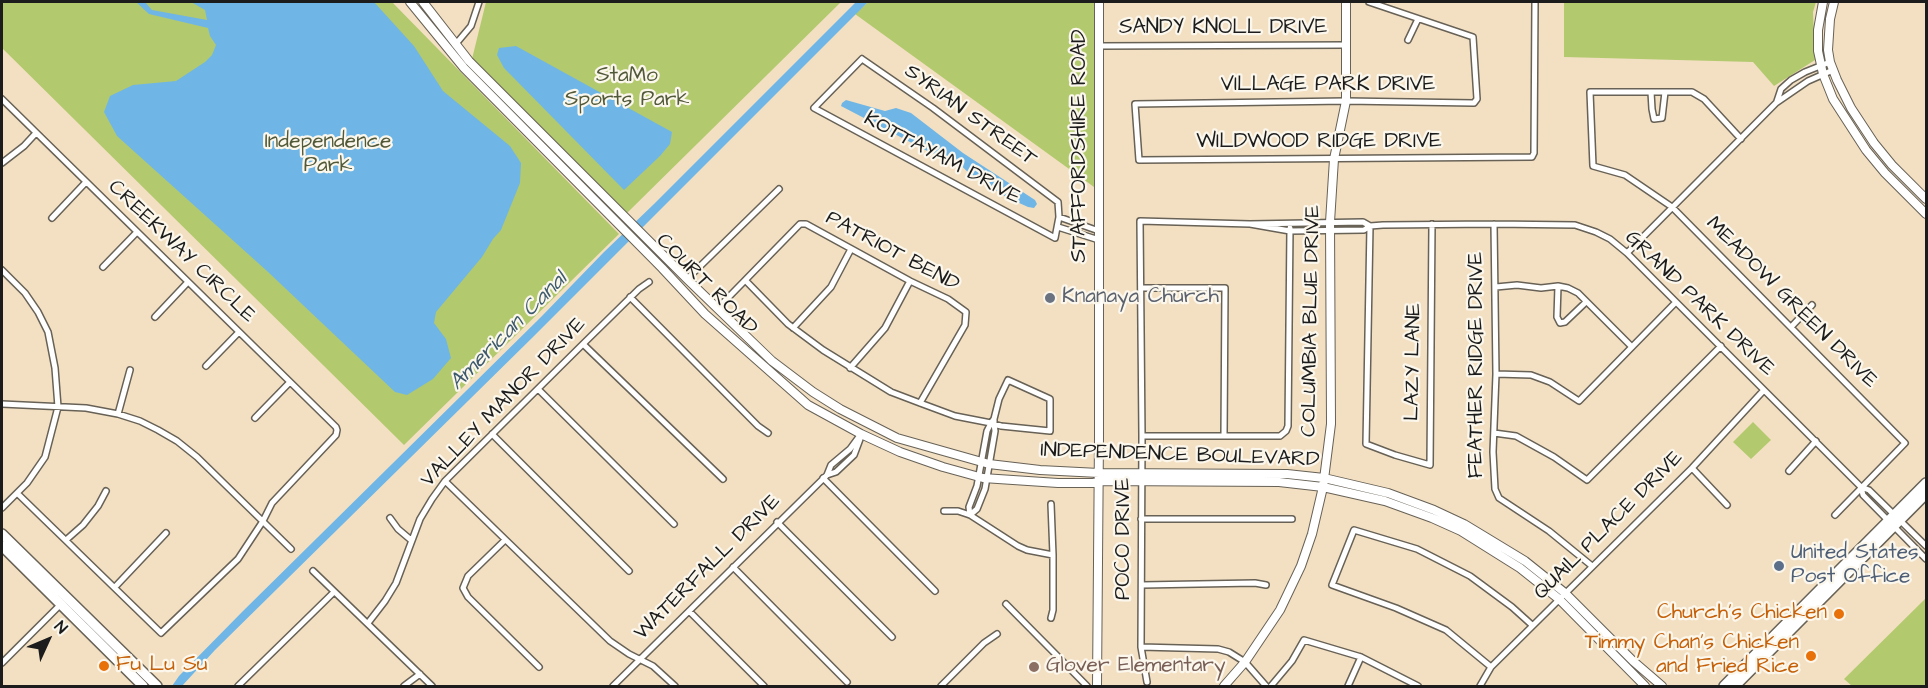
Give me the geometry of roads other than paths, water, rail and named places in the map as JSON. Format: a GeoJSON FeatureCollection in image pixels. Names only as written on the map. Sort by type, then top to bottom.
{"type":"FeatureCollection","features":[{"type":"Feature","properties":{"kind":"main road"},"geometry":{"type":"LineString","coordinates":[[410,2],[453,47]]}},
{"type":"Feature","properties":{"kind":"main road"},"geometry":{"type":"LineString","coordinates":[[423,2],[453,47]]}},
{"type":"Feature","properties":{"kind":"main road","name":"STAFFORDSHIRE ROAD"},"geometry":{"type":"LineString","coordinates":[[1097,687],[1100,2]]}},
{"type":"Feature","properties":{"kind":"main road","name":"COLUMBIA BLUE DRIVE"},"geometry":{"type":"LineString","coordinates":[[1224,687],[1245,662],[1280,610],[1301,566],[1312,534],[1323,482],[1331,424],[1330,227],[1334,159],[1347,101],[1347,2]]}},
{"type":"Feature","properties":{"kind":"main road"},"geometry":{"type":"LineString","coordinates":[[1823,2],[1818,30],[1818,51],[1823,74],[1841,113],[1866,150],[1926,214]]}},
{"type":"Feature","properties":{"kind":"main road"},"geometry":{"type":"LineString","coordinates":[[1834,2],[1828,34],[1832,66],[1851,108],[1892,165],[1926,199]]}},
{"type":"Feature","properties":{"kind":"main road","name":"COURT ROAD"},"geometry":{"type":"LineString","coordinates":[[453,47],[464,68],[614,213],[622,227],[705,314],[808,405],[900,452],[983,477]]}},
{"type":"Feature","properties":{"kind":"main road","name":"COURT ROAD"},"geometry":{"type":"LineString","coordinates":[[614,213],[629,221],[755,345],[790,376],[813,392],[866,423],[903,440],[985,464]]}},
{"type":"Feature","properties":{"kind":"main road"},"geometry":{"type":"LineString","coordinates":[[861,434],[866,423]]}},
{"type":"Feature","properties":{"kind":"main road","name":"INDEPENDENCE BOULEVARD"},"geometry":{"type":"LineString","coordinates":[[985,464],[1141,477],[1231,477],[1279,482],[1323,482],[1367,488],[1464,524],[1492,544],[1524,561],[1631,665],[1662,687]]}},
{"type":"Feature","properties":{"kind":"main road","name":"INDEPENDENCE BOULEVARD"},"geometry":{"type":"LineString","coordinates":[[983,477],[1058,483],[1099,482],[1141,477]]}},
{"type":"Feature","properties":{"kind":"main road"},"geometry":{"type":"LineString","coordinates":[[1736,687],[1826,595],[1926,483]]}},
{"type":"Feature","properties":{"kind":"main road"},"geometry":{"type":"LineString","coordinates":[[1724,687],[1831,579],[1926,494]]}},
{"type":"Feature","properties":{"kind":"main road"},"geometry":{"type":"LineString","coordinates":[[2,534],[142,687]]}},
{"type":"Feature","properties":{"kind":"main road"},"geometry":{"type":"LineString","coordinates":[[2,546],[157,687]]}},
{"type":"Feature","properties":{"kind":"main road"},"geometry":{"type":"LineString","coordinates":[[1826,595],[1831,579]]}},
{"type":"Feature","properties":{"kind":"main road"},"geometry":{"type":"LineString","coordinates":[[1779,642],[1785,625]]}},
{"type":"Feature","properties":{"kind":"main road","name":"INDEPENDENCE BOULEVARD"},"geometry":{"type":"LineString","coordinates":[[1631,665],[1645,687]]}},
{"type":"Feature","properties":{"kind":"street"},"geometry":{"type":"LineString","coordinates":[[453,47],[471,26],[479,2]]}},
{"type":"Feature","properties":{"kind":"street"},"geometry":{"type":"LineString","coordinates":[[1370,2],[1418,19],[1408,40]]}},
{"type":"Feature","properties":{"kind":"street","name":"WILDWOOD RIDGE DRIVE"},"geometry":{"type":"LineString","coordinates":[[1135,105],[1139,160],[1532,158],[1534,153],[1535,2]]}},
{"type":"Feature","properties":{"kind":"street","name":"VILLAGE PARK DRIVE"},"geometry":{"type":"LineString","coordinates":[[1135,105],[1347,101],[1474,103],[1477,99],[1473,37],[1418,19]]}},
{"type":"Feature","properties":{"kind":"street","name":"SANDY KNOLL DRIVE"},"geometry":{"type":"LineString","coordinates":[[1099,46],[1347,45]]}},
{"type":"Feature","properties":{"kind":"street","name":"SYRIAN STREET"},"geometry":{"type":"LineString","coordinates":[[814,108],[862,59],[933,108],[1058,202],[1059,217]]}},
{"type":"Feature","properties":{"kind":"street"},"geometry":{"type":"LineString","coordinates":[[1776,103],[1781,89],[1791,80],[1821,65],[1832,66]]}},
{"type":"Feature","properties":{"kind":"street"},"geometry":{"type":"LineString","coordinates":[[1628,253],[1776,103],[1832,66]]}},
{"type":"Feature","properties":{"kind":"street","name":"MEADOW GREEN DRIVE"},"geometry":{"type":"LineString","coordinates":[[1651,92],[1590,92],[1593,166],[1625,175],[1672,207],[1905,442],[1862,487]]}},
{"type":"Feature","properties":{"kind":"street"},"geometry":{"type":"LineString","coordinates":[[1665,92],[1662,118],[1654,119],[1651,92],[1665,92],[1692,92],[1704,99],[1741,139]]}},
{"type":"Feature","properties":{"kind":"street","name":"CREEKWAY CIRCLE"},"geometry":{"type":"LineString","coordinates":[[2,99],[336,427],[336,435],[272,503],[263,521]]}},
{"type":"Feature","properties":{"kind":"street","name":"KOTTAYAM DRIVE"},"geometry":{"type":"LineString","coordinates":[[814,108],[1055,238],[1058,227]]}},
{"type":"Feature","properties":{"kind":"street"},"geometry":{"type":"LineString","coordinates":[[2,163],[24,146],[36,133]]}},
{"type":"Feature","properties":{"kind":"street"},"geometry":{"type":"LineString","coordinates":[[52,218],[86,182]]}},
{"type":"Feature","properties":{"kind":"street"},"geometry":{"type":"LineString","coordinates":[[687,279],[779,189]]}},
{"type":"Feature","properties":{"kind":"street"},"geometry":{"type":"LineString","coordinates":[[1059,217],[1099,236],[1058,227],[1059,217]]}},
{"type":"Feature","properties":{"kind":"street","name":"GRAND PARK DRIVE"},"geometry":{"type":"LineString","coordinates":[[1142,288],[1140,221],[1290,223],[1364,230],[1370,226],[1432,224],[1575,225],[1610,239],[1628,253],[1862,487],[1863,495],[1926,546]]}},
{"type":"Feature","properties":{"kind":"street"},"geometry":{"type":"LineString","coordinates":[[1142,436],[1280,436],[1286,431],[1288,426],[1290,223]]}},
{"type":"Feature","properties":{"kind":"street","name":"PATRIOT BEND"},"geometry":{"type":"LineString","coordinates":[[746,281],[800,224],[806,224],[910,281],[948,299],[966,312],[965,325],[920,403]]}},
{"type":"Feature","properties":{"kind":"street","name":"GRAND PARK DRIVE"},"geometry":{"type":"LineString","coordinates":[[1250,224],[1290,231],[1330,227]]}},
{"type":"Feature","properties":{"kind":"street","name":"LAZY LANE"},"geometry":{"type":"LineString","coordinates":[[1370,226],[1366,444],[1430,465],[1432,224]]}},
{"type":"Feature","properties":{"kind":"street","name":"FEATHER RIDGE DRIVE"},"geometry":{"type":"LineString","coordinates":[[1494,224],[1495,489],[1499,498],[1549,531],[1592,566]]}},
{"type":"Feature","properties":{"kind":"street"},"geometry":{"type":"LineString","coordinates":[[103,267],[137,232]]}},
{"type":"Feature","properties":{"kind":"street"},"geometry":{"type":"LineString","coordinates":[[793,327],[831,287],[851,249]]}},
{"type":"Feature","properties":{"kind":"street"},"geometry":{"type":"LineString","coordinates":[[2,270],[25,293],[48,332],[58,407],[45,457],[18,494],[2,508]]}},
{"type":"Feature","properties":{"kind":"street"},"geometry":{"type":"LineString","coordinates":[[718,308],[746,281],[793,327],[850,368],[891,392],[955,416],[993,422],[1022,429],[1050,430],[1050,399],[1008,380],[999,399],[993,422],[995,431],[983,477],[969,507],[970,515]]}},
{"type":"Feature","properties":{"kind":"street"},"geometry":{"type":"LineString","coordinates":[[850,368],[885,328],[910,281]]}},
{"type":"Feature","properties":{"kind":"street"},"geometry":{"type":"LineString","coordinates":[[155,317],[188,282]]}},
{"type":"Feature","properties":{"kind":"street","name":"VALLEY MANOR DRIVE"},"geometry":{"type":"LineString","coordinates":[[368,623],[396,583],[411,540],[426,509],[445,481],[630,297],[649,282]]}},
{"type":"Feature","properties":{"kind":"street"},"geometry":{"type":"LineString","coordinates":[[1496,287],[1517,285],[1568,288],[1578,293],[1632,347]]}},
{"type":"Feature","properties":{"kind":"street"},"geometry":{"type":"LineString","coordinates":[[1558,286],[1557,317],[1560,323],[1565,322],[1586,302]]}},
{"type":"Feature","properties":{"kind":"street"},"geometry":{"type":"LineString","coordinates":[[1142,288],[1225,288],[1224,436]]}},
{"type":"Feature","properties":{"kind":"street","name":"POCO DRIVE"},"geometry":{"type":"LineString","coordinates":[[1142,288],[1141,647],[1147,682]]}},
{"type":"Feature","properties":{"kind":"street"},"geometry":{"type":"LineString","coordinates":[[630,297],[758,426],[768,433]]}},
{"type":"Feature","properties":{"kind":"street"},"geometry":{"type":"LineString","coordinates":[[1496,374],[1531,375],[1562,389],[1579,401],[1676,302]]}},
{"type":"Feature","properties":{"kind":"street"},"geometry":{"type":"LineString","coordinates":[[1792,326],[1812,305]]}},
{"type":"Feature","properties":{"kind":"street"},"geometry":{"type":"LineString","coordinates":[[206,366],[239,332]]}},
{"type":"Feature","properties":{"kind":"street"},"geometry":{"type":"LineString","coordinates":[[583,344],[723,478]]}},
{"type":"Feature","properties":{"kind":"street"},"geometry":{"type":"LineString","coordinates":[[1494,433],[1516,436],[1554,457],[1587,480],[1721,346]]}},
{"type":"Feature","properties":{"kind":"street"},"geometry":{"type":"LineString","coordinates":[[118,414],[130,370]]}},
{"type":"Feature","properties":{"kind":"street"},"geometry":{"type":"LineString","coordinates":[[255,418],[290,382]]}},
{"type":"Feature","properties":{"kind":"street"},"geometry":{"type":"LineString","coordinates":[[538,389],[674,524]]}},
{"type":"Feature","properties":{"kind":"street","name":"QUAIL PLACE DRIVE"},"geometry":{"type":"LineString","coordinates":[[1480,687],[1491,667],[1692,468],[1764,390]]}},
{"type":"Feature","properties":{"kind":"street"},"geometry":{"type":"LineString","coordinates":[[2,404],[86,408],[140,421],[177,441],[197,457],[291,549]]}},
{"type":"Feature","properties":{"kind":"street"},"geometry":{"type":"LineString","coordinates":[[492,434],[629,571]]}},
{"type":"Feature","properties":{"kind":"street","name":"WATERFALL DRIVE"},"geometry":{"type":"LineString","coordinates":[[613,687],[825,476],[831,465],[850,449],[861,434]]}},
{"type":"Feature","properties":{"kind":"street"},"geometry":{"type":"LineString","coordinates":[[1789,471],[1816,441]]}},
{"type":"Feature","properties":{"kind":"street"},"geometry":{"type":"LineString","coordinates":[[1692,468],[1727,505]]}},
{"type":"Feature","properties":{"kind":"street"},"geometry":{"type":"LineString","coordinates":[[825,476],[935,591]]}},
{"type":"Feature","properties":{"kind":"street"},"geometry":{"type":"LineString","coordinates":[[445,481],[610,640],[662,673],[675,687]]}},
{"type":"Feature","properties":{"kind":"street"},"geometry":{"type":"LineString","coordinates":[[1835,515],[1862,487]]}},
{"type":"Feature","properties":{"kind":"street"},"geometry":{"type":"LineString","coordinates":[[66,540],[88,519],[106,491]]}},
{"type":"Feature","properties":{"kind":"street"},"geometry":{"type":"LineString","coordinates":[[18,494],[161,633],[238,559],[263,521]]}},
{"type":"Feature","properties":{"kind":"street"},"geometry":{"type":"LineString","coordinates":[[1051,504],[1053,555],[1051,618]]}},
{"type":"Feature","properties":{"kind":"street"},"geometry":{"type":"LineString","coordinates":[[944,511],[958,511],[970,515],[1018,546],[1053,555]]}},
{"type":"Feature","properties":{"kind":"street"},"geometry":{"type":"LineString","coordinates":[[390,519],[411,540]]}},
{"type":"Feature","properties":{"kind":"street"},"geometry":{"type":"LineString","coordinates":[[1141,519],[1292,519]]}},
{"type":"Feature","properties":{"kind":"street","name":"GRAND PARK DRIVE"},"geometry":{"type":"LineString","coordinates":[[1894,521],[1926,559]]}},
{"type":"Feature","properties":{"kind":"street"},"geometry":{"type":"LineString","coordinates":[[777,522],[892,637]]}},
{"type":"Feature","properties":{"kind":"street"},"geometry":{"type":"LineString","coordinates":[[1491,667],[1446,630],[1396,608],[1332,585],[1354,530],[1416,549],[1470,576],[1532,625]]}},
{"type":"Feature","properties":{"kind":"street"},"geometry":{"type":"LineString","coordinates":[[115,587],[166,533]]}},
{"type":"Feature","properties":{"kind":"street"},"geometry":{"type":"LineString","coordinates":[[505,540],[468,576],[463,588],[468,597],[539,668]]}},
{"type":"Feature","properties":{"kind":"street"},"geometry":{"type":"LineString","coordinates":[[733,567],[847,682]]}},
{"type":"Feature","properties":{"kind":"street"},"geometry":{"type":"LineString","coordinates":[[313,572],[432,687]]}},
{"type":"Feature","properties":{"kind":"street"},"geometry":{"type":"LineString","coordinates":[[1142,585],[1255,583],[1266,585]]}},
{"type":"Feature","properties":{"kind":"street"},"geometry":{"type":"LineString","coordinates":[[238,687],[334,592]]}},
{"type":"Feature","properties":{"kind":"street"},"geometry":{"type":"LineString","coordinates":[[2,663],[64,602]]}},
{"type":"Feature","properties":{"kind":"street"},"geometry":{"type":"LineString","coordinates":[[1006,604],[1087,687]]}},
{"type":"Feature","properties":{"kind":"street"},"geometry":{"type":"LineString","coordinates":[[689,611],[764,687]]}},
{"type":"Feature","properties":{"kind":"street"},"geometry":{"type":"LineString","coordinates":[[941,687],[984,642],[998,634]]}},
{"type":"Feature","properties":{"kind":"street"},"geometry":{"type":"LineString","coordinates":[[1271,687],[1292,661],[1304,640],[1361,657],[1418,687]]}},
{"type":"Feature","properties":{"kind":"street"},"geometry":{"type":"LineString","coordinates":[[1141,647],[1218,649],[1228,652],[1245,662],[1266,687]]}},
{"type":"Feature","properties":{"kind":"street"},"geometry":{"type":"LineString","coordinates":[[1348,687],[1361,657]]}},
{"type":"Feature","properties":{"kind":"street"},"geometry":{"type":"LineString","coordinates":[[404,687],[420,674]]}},
{"type":"Feature","properties":{"kind":"water","name":"Independence Park"},"geometry":{"type":"Polygon","coordinates":[[[136,2],[145,2],[152,10],[207,20],[205,10],[191,2],[374,2],[414,46],[443,91],[510,146],[521,163],[520,183],[501,230],[482,257],[436,312],[434,323],[446,339],[451,358],[433,379],[407,395],[395,392],[267,271],[117,136],[104,112],[110,96],[133,85],[176,81],[205,62],[212,55],[216,45],[208,28],[149,14],[136,2]]]}},
{"type":"Feature","properties":{"kind":"water","name":"American Canal"},"geometry":{"type":"Polygon","coordinates":[[[856,2],[868,2],[532,338],[215,650],[182,686],[172,686],[243,611],[856,2]]]}},
{"type":"Feature","properties":{"kind":"water"},"geometry":{"type":"Polygon","coordinates":[[[516,46],[672,132],[670,144],[624,190],[504,68],[497,55],[499,48],[516,46]]]}},
{"type":"Feature","properties":{"kind":"water"},"geometry":{"type":"Polygon","coordinates":[[[846,100],[885,111],[896,108],[911,113],[963,153],[1035,200],[1037,204],[1034,208],[1028,207],[1006,197],[970,174],[954,159],[931,153],[841,106],[846,100]]]}},
{"type":"Feature","properties":{"kind":"place","name":"Knanaya Church"},"geometry":{"type":"Point","coordinates":[1050,298]}},
{"type":"Feature","properties":{"kind":"place","name":"United States Post Office"},"geometry":{"type":"Point","coordinates":[1779,566]}},
{"type":"Feature","properties":{"kind":"place","name":"Church's Chicken"},"geometry":{"type":"Point","coordinates":[1839,614]}},
{"type":"Feature","properties":{"kind":"place","name":"Timmy Chan's Chicken and Fried Rice"},"geometry":{"type":"Point","coordinates":[1811,656]}},
{"type":"Feature","properties":{"kind":"place","name":"Fu Lu Su"},"geometry":{"type":"Point","coordinates":[104,666]}},
{"type":"Feature","properties":{"kind":"place","name":"Glover Elementary"},"geometry":{"type":"Point","coordinates":[1034,667]}},
{"type":"Feature","properties":{"kind":"park label","name":"StaMo Sports Park"},"geometry":{"type":"Point","coordinates":[627,89]}}]}
